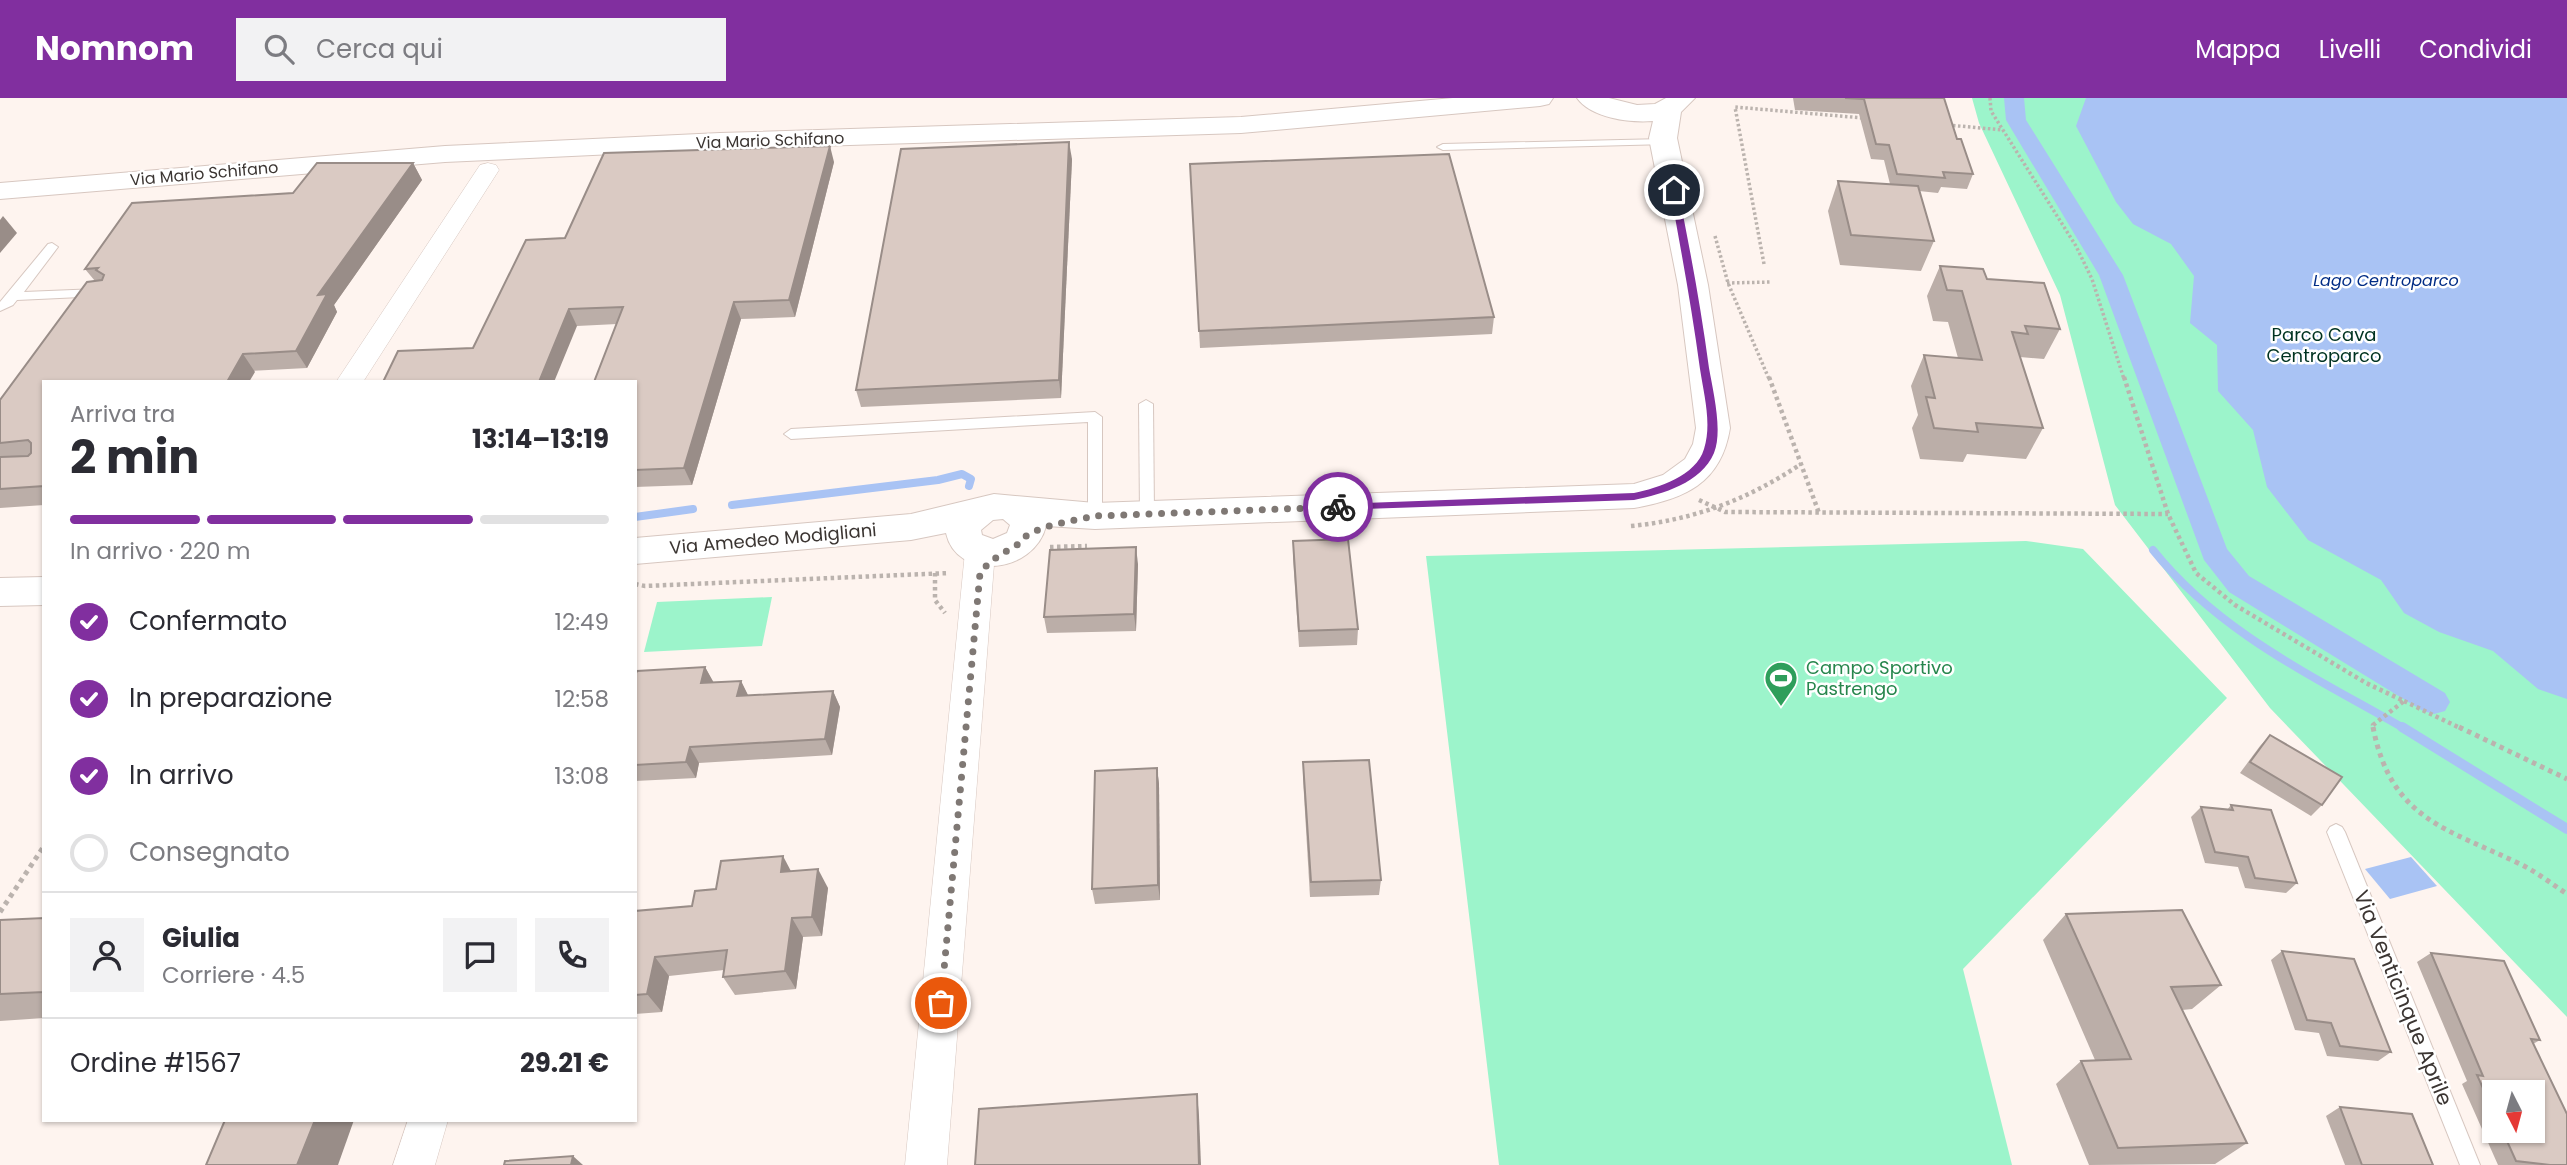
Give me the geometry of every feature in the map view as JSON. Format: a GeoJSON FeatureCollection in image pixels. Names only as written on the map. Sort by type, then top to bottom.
{"type":"FeatureCollection","features":[{"type":"Feature","properties":{"kind":"street","name":"Via Mario Schifano"},"geometry":{"type":"LineString","coordinates":[[0,191],[445,154],[720,141],[1241,125],[1541,98]]}},
{"type":"Feature","properties":{"kind":"street"},"geometry":{"type":"LineString","coordinates":[[1586,99],[1629,112],[1649,122],[1664,140]]}},
{"type":"Feature","properties":{"kind":"street"},"geometry":{"type":"LineString","coordinates":[[1629,112],[1653,112],[1675,103]]}},
{"type":"Feature","properties":{"kind":"street"},"geometry":{"type":"LineString","coordinates":[[926,1165],[998,540],[1058,525],[1098,531],[1147,514],[1634,496],[1686,476],[1709,452],[1713,428],[1693,285],[1664,140],[1675,103]]}},
{"type":"Feature","properties":{"kind":"street"},"geometry":{"type":"LineString","coordinates":[[350,380],[488,170]]}},
{"type":"Feature","properties":{"kind":"street","name":"Via Amedeo Modigliani"},"geometry":{"type":"LineString","coordinates":[[637,551],[911,527],[998,540]]}},
{"type":"Feature","properties":{"kind":"street"},"geometry":{"type":"LineString","coordinates":[[0,592],[42,591]]}},
{"type":"Feature","properties":{"kind":"street"},"geometry":{"type":"LineString","coordinates":[[414,1165],[427,1122]]}},
{"type":"Feature","properties":{"kind":"lane"},"geometry":{"type":"LineString","coordinates":[[1443,147],[1664,140]]}},
{"type":"Feature","properties":{"kind":"lane"},"geometry":{"type":"LineString","coordinates":[[0,307],[13,296],[52,247]]}},
{"type":"Feature","properties":{"kind":"lane"},"geometry":{"type":"LineString","coordinates":[[13,296],[109,293]]}},
{"type":"Feature","properties":{"kind":"lane"},"geometry":{"type":"LineString","coordinates":[[1146,404],[1147,514]]}},
{"type":"Feature","properties":{"kind":"lane"},"geometry":{"type":"LineString","coordinates":[[791,434],[1095,417],[1098,531]]}},
{"type":"Feature","properties":{"kind":"lane","name":"Via Venticinque Aprile"},"geometry":{"type":"LineString","coordinates":[[2336,832],[2470,1165]]}},
{"type":"Feature","properties":{"kind":"path"},"geometry":{"type":"LineString","coordinates":[[1990,98],[1991,111],[2076,246],[2092,279],[2168,514],[2196,573],[2214,590],[2366,683],[2567,779]]}},
{"type":"Feature","properties":{"kind":"path"},"geometry":{"type":"LineString","coordinates":[[1764,264],[1735,107],[1869,118]]}},
{"type":"Feature","properties":{"kind":"path"},"geometry":{"type":"LineString","coordinates":[[1936,124],[2003,130]]}},
{"type":"Feature","properties":{"kind":"path"},"geometry":{"type":"LineString","coordinates":[[1715,233],[1728,283],[1762,359],[1819,513]]}},
{"type":"Feature","properties":{"kind":"path"},"geometry":{"type":"LineString","coordinates":[[1693,285],[1772,282]]}},
{"type":"Feature","properties":{"kind":"path"},"geometry":{"type":"LineString","coordinates":[[1629,526],[1657,525],[1714,508],[1772,485],[1801,464]]}},
{"type":"Feature","properties":{"kind":"path"},"geometry":{"type":"LineString","coordinates":[[1686,476],[1714,508],[1726,512],[2168,514]]}},
{"type":"Feature","properties":{"kind":"path"},"geometry":{"type":"LineString","coordinates":[[637,584],[998,540],[1098,531]]}},
{"type":"Feature","properties":{"kind":"path"},"geometry":{"type":"LineString","coordinates":[[2404,701],[2373,725],[2375,743],[2384,768],[2412,807],[2434,825],[2522,866],[2567,894]]}},
{"type":"Feature","properties":{"kind":"path"},"geometry":{"type":"LineString","coordinates":[[0,912],[42,849]]}},
{"type":"Feature","properties":{"kind":"green space","name":"Parco Cava Centroparco"},"geometry":{"type":"Polygon","coordinates":[[[1972,98],[2567,98],[2567,1017],[2270,708],[2115,505],[2060,295],[1979,123],[1972,98]]]}},
{"type":"Feature","properties":{"kind":"green space"},"geometry":{"type":"Polygon","coordinates":[[[2026,541],[2083,549],[2227,698],[1963,969],[2012,1165],[1499,1165],[1426,556],[2026,541]]]}},
{"type":"Feature","properties":{"kind":"green space"},"geometry":{"type":"Polygon","coordinates":[[[772,597],[762,646],[644,652],[657,602],[772,597]]]}},
{"type":"Feature","properties":{"kind":"water","name":"Lago Centroparco"},"geometry":{"type":"Polygon","coordinates":[[[2086,98],[2567,98],[2567,699],[2538,689],[2493,651],[2439,632],[2404,613],[2381,580],[2308,540],[2267,487],[2253,430],[2218,391],[2217,345],[2190,323],[2194,276],[2171,244],[2133,224],[2116,202],[2076,126],[2086,98]]]}},
{"type":"Feature","properties":{"kind":"water"},"geometry":{"type":"Polygon","coordinates":[[[2411,857],[2437,886],[2390,899],[2365,869],[2411,857]]]}},
{"type":"Feature","properties":{"kind":"building"},"geometry":{"type":"Polygon","coordinates":[[[1845,98],[1944,98],[1957,139],[1961,139],[1973,174],[1943,172],[1945,178],[1897,174],[1889,145],[1876,144],[1864,99],[1845,98]]]}},
{"type":"Feature","properties":{"kind":"building"},"geometry":{"type":"Polygon","coordinates":[[[1069,142],[1059,380],[856,390],[901,149],[1069,142]]]}},
{"type":"Feature","properties":{"kind":"building"},"geometry":{"type":"Polygon","coordinates":[[[830,146],[789,300],[734,302],[684,468],[637,470],[637,380],[595,380],[623,307],[569,309],[540,380],[384,380],[398,351],[473,348],[526,240],[565,238],[604,153],[830,146]]]}},
{"type":"Feature","properties":{"kind":"building"},"geometry":{"type":"Polygon","coordinates":[[[1449,154],[1494,317],[1199,331],[1190,164],[1449,154]]]}},
{"type":"Feature","properties":{"kind":"building"},"geometry":{"type":"Polygon","coordinates":[[[317,163],[413,163],[318,295],[327,294],[296,351],[243,354],[228,380],[42,380],[42,486],[0,489],[0,457],[28,456],[31,453],[31,443],[28,440],[0,443],[0,400],[87,282],[102,280],[104,275],[96,270],[98,268],[85,269],[132,203],[293,193],[317,163]]]}},
{"type":"Feature","properties":{"kind":"building"},"geometry":{"type":"Polygon","coordinates":[[[1838,181],[1918,186],[1934,241],[1851,235],[1838,181]]]}},
{"type":"Feature","properties":{"kind":"building"},"geometry":{"type":"Polygon","coordinates":[[[1940,266],[1983,269],[1987,279],[2044,283],[2060,329],[2025,326],[2028,334],[2012,332],[2043,428],[1976,423],[1978,432],[1934,428],[1926,397],[1935,398],[1924,355],[1982,360],[1962,291],[1947,290],[1940,266]]]}},
{"type":"Feature","properties":{"kind":"building"},"geometry":{"type":"Polygon","coordinates":[[[1348,539],[1358,629],[1299,631],[1293,541],[1348,539]]]}},
{"type":"Feature","properties":{"kind":"building"},"geometry":{"type":"Polygon","coordinates":[[[1136,547],[1134,614],[1044,617],[1050,550],[1136,547]]]}},
{"type":"Feature","properties":{"kind":"building"},"geometry":{"type":"Polygon","coordinates":[[[705,667],[701,683],[741,681],[737,696],[833,691],[825,739],[690,747],[686,762],[637,765],[637,671],[705,667]]]}},
{"type":"Feature","properties":{"kind":"building"},"geometry":{"type":"Polygon","coordinates":[[[2270,735],[2342,777],[2322,805],[2250,762],[2270,735]]]}},
{"type":"Feature","properties":{"kind":"building"},"geometry":{"type":"Polygon","coordinates":[[[1369,760],[1381,880],[1311,882],[1303,762],[1369,760]]]}},
{"type":"Feature","properties":{"kind":"building"},"geometry":{"type":"Polygon","coordinates":[[[1157,768],[1158,885],[1092,889],[1095,771],[1157,768]]]}},
{"type":"Feature","properties":{"kind":"building"},"geometry":{"type":"Polygon","coordinates":[[[2231,805],[2271,810],[2297,883],[2255,878],[2248,857],[2215,852],[2201,807],[2233,810],[2231,805]]]}},
{"type":"Feature","properties":{"kind":"building"},"geometry":{"type":"Polygon","coordinates":[[[783,856],[781,872],[818,869],[812,917],[792,918],[785,971],[723,977],[727,950],[655,957],[647,994],[637,995],[637,911],[692,906],[695,891],[716,889],[721,861],[783,856]]]}},
{"type":"Feature","properties":{"kind":"building"},"geometry":{"type":"Polygon","coordinates":[[[2182,910],[2221,985],[2171,987],[2247,1143],[2118,1148],[2081,1061],[2131,1059],[2066,914],[2182,910]]]}},
{"type":"Feature","properties":{"kind":"building"},"geometry":{"type":"Polygon","coordinates":[[[42,918],[42,992],[0,994],[0,920],[42,918]]]}},
{"type":"Feature","properties":{"kind":"building"},"geometry":{"type":"Polygon","coordinates":[[[2282,951],[2354,959],[2391,1052],[2340,1046],[2331,1023],[2307,1020],[2282,951]]]}},
{"type":"Feature","properties":{"kind":"building"},"geometry":{"type":"Polygon","coordinates":[[[2431,953],[2504,961],[2540,1040],[2531,1039],[2567,1114],[2567,1165],[2516,1161],[2508,1143],[2545,1143],[2545,1080],[2482,1080],[2482,1086],[2477,1075],[2483,1076],[2431,953]]]}},
{"type":"Feature","properties":{"kind":"building"},"geometry":{"type":"Polygon","coordinates":[[[1197,1094],[1199,1165],[975,1165],[979,1109],[1197,1094]]]}},
{"type":"Feature","properties":{"kind":"building"},"geometry":{"type":"Polygon","coordinates":[[[2340,1107],[2412,1114],[2433,1165],[2362,1165],[2340,1107]]]}},
{"type":"Feature","properties":{"kind":"building"},"geometry":{"type":"Polygon","coordinates":[[[224,1122],[314,1122],[297,1165],[206,1165],[224,1122]]]}},
{"type":"Feature","properties":{"kind":"building"},"geometry":{"type":"Polygon","coordinates":[[[573,1156],[571,1165],[504,1165],[505,1161],[573,1156]]]}},
{"type":"Feature","properties":{"kind":"waterway"},"geometry":{"type":"LineString","coordinates":[[2014,98],[2016,120],[2111,275],[2214,553],[2239,584],[2434,702]]}},
{"type":"Feature","properties":{"kind":"waterway"},"geometry":{"type":"LineString","coordinates":[[732,505],[938,480],[962,474],[971,479],[969,486]]}},
{"type":"Feature","properties":{"kind":"waterway"},"geometry":{"type":"LineString","coordinates":[[637,517],[693,509]]}},
{"type":"Feature","properties":{"kind":"waterway"},"geometry":{"type":"LineString","coordinates":[[2153,550],[2208,606],[2238,629],[2303,671],[2405,729]]}},
{"type":"Feature","properties":{"kind":"waterway"},"geometry":{"type":"LineString","coordinates":[[2402,727],[2567,829]]}},
{"type":"Feature","properties":{"kind":"way so far"},"geometry":{"type":"LineString","coordinates":[[941,1003],[980,573],[984,567],[1001,552],[1013,548],[1025,537],[1040,530],[1095,516],[1338,507]]}},
{"type":"Feature","properties":{"kind":"place","name":"Campo Sportivo Pastrengo"},"geometry":{"type":"Point","coordinates":[1781,708]}},
{"type":"Feature","properties":{"kind":"route"},"geometry":{"type":"LineString","coordinates":[[1338,507],[1634,496],[1663,490],[1694,471],[1711,446],[1711,403],[1693,285],[1674,190]]}}]}
